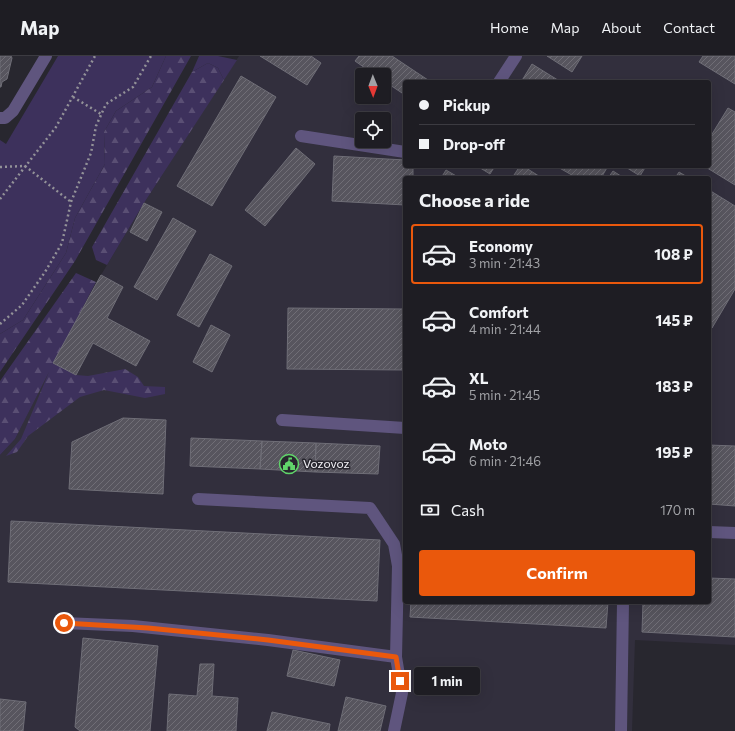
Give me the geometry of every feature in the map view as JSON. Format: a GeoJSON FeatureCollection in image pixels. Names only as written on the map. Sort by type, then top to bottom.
{"type":"FeatureCollection","features":[{"type":"Feature","properties":{"kind":"lane"},"geometry":{"type":"LineString","coordinates":[[0,118],[5,118],[13,111],[46,56]]}},
{"type":"Feature","properties":{"kind":"lane"},"geometry":{"type":"LineString","coordinates":[[499,80],[516,56]]}},
{"type":"Feature","properties":{"kind":"lane"},"geometry":{"type":"LineString","coordinates":[[301,136],[403,152]]}},
{"type":"Feature","properties":{"kind":"lane"},"geometry":{"type":"LineString","coordinates":[[282,420],[403,428]]}},
{"type":"Feature","properties":{"kind":"lane"},"geometry":{"type":"LineString","coordinates":[[198,499],[370,508],[394,544],[398,566],[396,657],[402,693],[394,731]]}},
{"type":"Feature","properties":{"kind":"lane"},"geometry":{"type":"LineString","coordinates":[[711,532],[735,534]]}},
{"type":"Feature","properties":{"kind":"lane"},"geometry":{"type":"LineString","coordinates":[[621,731],[623,604]]}},
{"type":"Feature","properties":{"kind":"lane"},"geometry":{"type":"LineString","coordinates":[[64,623],[133,626],[268,640],[396,657]]}},
{"type":"Feature","properties":{"kind":"path"},"geometry":{"type":"LineString","coordinates":[[0,199],[56,127],[95,56]]}},
{"type":"Feature","properties":{"kind":"path"},"geometry":{"type":"LineString","coordinates":[[0,324],[22,305],[62,243],[71,202],[91,153],[96,126],[106,104],[133,87],[152,56]]}},
{"type":"Feature","properties":{"kind":"path"},"geometry":{"type":"LineString","coordinates":[[73,97],[101,114]]}},
{"type":"Feature","properties":{"kind":"path"},"geometry":{"type":"LineString","coordinates":[[0,167],[25,166],[71,202]]}},
{"type":"Feature","properties":{"kind":"shaded area"},"geometry":{"type":"Polygon","coordinates":[[[239,56],[735,56],[735,645],[635,640],[632,731],[0,731],[0,455],[15,439],[53,363],[101,275],[144,203],[239,56]]]}},
{"type":"Feature","properties":{"kind":"green space"},"geometry":{"type":"Polygon","coordinates":[[[58,56],[166,56],[152,87],[116,111],[104,132],[105,164],[75,218],[66,253],[23,320],[0,334],[0,140],[6,144],[58,56]]]}},
{"type":"Feature","properties":{"kind":"green space"},"geometry":{"type":"Polygon","coordinates":[[[166,56],[191,56],[75,261],[0,372],[0,334],[23,320],[66,253],[75,218],[105,164],[104,132],[116,111],[152,87],[166,56]]]}},
{"type":"Feature","properties":{"kind":"green space"},"geometry":{"type":"Polygon","coordinates":[[[199,56],[218,56],[237,60],[224,80],[218,68],[208,63],[192,72],[199,56]]]}},
{"type":"Feature","properties":{"kind":"green space"},"geometry":{"type":"Polygon","coordinates":[[[208,63],[218,68],[224,80],[144,203],[107,265],[96,260],[92,247],[192,72],[208,63]]]}},
{"type":"Feature","properties":{"kind":"green space"},"geometry":{"type":"Polygon","coordinates":[[[76,273],[96,282],[54,363],[76,375],[88,376],[125,369],[138,377],[144,386],[165,387],[165,394],[145,398],[104,390],[80,397],[28,436],[17,452],[6,456],[21,439],[49,372],[15,439],[0,455],[0,381],[76,273]]]}},
{"type":"Feature","properties":{"kind":"building"},"geometry":{"type":"Polygon","coordinates":[[[0,56],[11,56],[12,58],[7,79],[2,82],[1,87],[0,87],[0,56]]]}},
{"type":"Feature","properties":{"kind":"building"},"geometry":{"type":"Polygon","coordinates":[[[260,56],[311,56],[321,63],[307,85],[260,56]]]}},
{"type":"Feature","properties":{"kind":"building"},"geometry":{"type":"Polygon","coordinates":[[[359,56],[392,56],[428,80],[403,80],[403,94],[391,86],[391,68],[365,68],[355,61],[359,56]]]}},
{"type":"Feature","properties":{"kind":"building"},"geometry":{"type":"Polygon","coordinates":[[[547,56],[582,56],[572,72],[547,56]]]}},
{"type":"Feature","properties":{"kind":"building"},"geometry":{"type":"Polygon","coordinates":[[[703,56],[735,56],[735,84],[699,62],[703,56]]]}},
{"type":"Feature","properties":{"kind":"building"},"geometry":{"type":"Polygon","coordinates":[[[532,64],[558,80],[522,80],[532,64]]]}},
{"type":"Feature","properties":{"kind":"building"},"geometry":{"type":"Polygon","coordinates":[[[241,76],[276,97],[212,206],[177,186],[241,76]]]}},
{"type":"Feature","properties":{"kind":"building"},"geometry":{"type":"Polygon","coordinates":[[[728,108],[735,112],[735,185],[707,168],[711,168],[711,136],[728,108]]]}},
{"type":"Feature","properties":{"kind":"building"},"geometry":{"type":"Polygon","coordinates":[[[296,148],[315,164],[265,226],[245,210],[296,148]]]}},
{"type":"Feature","properties":{"kind":"building"},"geometry":{"type":"Polygon","coordinates":[[[334,156],[403,160],[403,168],[413,168],[413,176],[403,176],[403,205],[332,201],[334,156]]]}},
{"type":"Feature","properties":{"kind":"building"},"geometry":{"type":"Polygon","coordinates":[[[480,168],[494,168],[490,174],[480,168]]]}},
{"type":"Feature","properties":{"kind":"building"},"geometry":{"type":"Polygon","coordinates":[[[519,168],[526,168],[539,176],[513,176],[519,168]]]}},
{"type":"Feature","properties":{"kind":"building"},"geometry":{"type":"Polygon","coordinates":[[[560,168],[607,168],[602,176],[574,176],[560,168]]]}},
{"type":"Feature","properties":{"kind":"building"},"geometry":{"type":"Polygon","coordinates":[[[627,168],[645,168],[640,176],[627,168]]]}},
{"type":"Feature","properties":{"kind":"building"},"geometry":{"type":"Polygon","coordinates":[[[446,170],[456,176],[442,176],[446,170]]]}},
{"type":"Feature","properties":{"kind":"building"},"geometry":{"type":"Polygon","coordinates":[[[613,171],[621,176],[609,176],[613,171]]]}},
{"type":"Feature","properties":{"kind":"building"},"geometry":{"type":"Polygon","coordinates":[[[679,172],[686,176],[676,176],[679,172]]]}},
{"type":"Feature","properties":{"kind":"building"},"geometry":{"type":"Polygon","coordinates":[[[711,191],[735,206],[735,289],[712,328],[711,191]]]}},
{"type":"Feature","properties":{"kind":"building"},"geometry":{"type":"Polygon","coordinates":[[[144,203],[162,212],[147,241],[130,232],[144,203]]]}},
{"type":"Feature","properties":{"kind":"building"},"geometry":{"type":"Polygon","coordinates":[[[173,218],[196,231],[157,300],[134,287],[173,218]]]}},
{"type":"Feature","properties":{"kind":"building"},"geometry":{"type":"Polygon","coordinates":[[[210,254],[232,266],[199,327],[177,315],[210,254]]]}},
{"type":"Feature","properties":{"kind":"building"},"geometry":{"type":"Polygon","coordinates":[[[101,275],[123,287],[107,318],[150,341],[136,366],[93,343],[76,375],[53,363],[101,275]]]}},
{"type":"Feature","properties":{"kind":"building"},"geometry":{"type":"Polygon","coordinates":[[[288,308],[403,309],[403,370],[287,369],[288,308]]]}},
{"type":"Feature","properties":{"kind":"building"},"geometry":{"type":"Polygon","coordinates":[[[211,325],[230,335],[212,372],[193,362],[211,325]]]}},
{"type":"Feature","properties":{"kind":"building"},"geometry":{"type":"Polygon","coordinates":[[[123,418],[166,420],[163,494],[69,489],[72,442],[123,418]]]}},
{"type":"Feature","properties":{"kind":"building"},"geometry":{"type":"Polygon","coordinates":[[[191,438],[262,441],[260,469],[190,466],[191,438]]]}},
{"type":"Feature","properties":{"kind":"building"},"geometry":{"type":"Polygon","coordinates":[[[262,441],[316,443],[315,472],[260,469],[262,441]]]}},
{"type":"Feature","properties":{"kind":"building"},"geometry":{"type":"Polygon","coordinates":[[[316,443],[380,446],[378,474],[315,472],[316,443]]]}},
{"type":"Feature","properties":{"kind":"building"},"geometry":{"type":"Polygon","coordinates":[[[711,445],[735,446],[735,506],[711,504],[711,445]]]}},
{"type":"Feature","properties":{"kind":"building"},"geometry":{"type":"Polygon","coordinates":[[[11,521],[380,540],[377,601],[8,582],[11,521]]]}},
{"type":"Feature","properties":{"kind":"building"},"geometry":{"type":"Polygon","coordinates":[[[711,578],[735,579],[735,637],[642,632],[643,604],[711,604],[711,578]]]}},
{"type":"Feature","properties":{"kind":"building"},"geometry":{"type":"Polygon","coordinates":[[[411,604],[608,604],[606,628],[410,617],[411,604]]]}},
{"type":"Feature","properties":{"kind":"building"},"geometry":{"type":"Polygon","coordinates":[[[83,638],[158,646],[150,731],[80,731],[75,727],[83,638]]]}},
{"type":"Feature","properties":{"kind":"building"},"geometry":{"type":"Polygon","coordinates":[[[293,650],[340,660],[334,686],[287,676],[293,650]]]}},
{"type":"Feature","properties":{"kind":"building"},"geometry":{"type":"Polygon","coordinates":[[[200,664],[214,664],[212,696],[238,698],[236,731],[167,731],[169,694],[197,696],[200,664]]]}},
{"type":"Feature","properties":{"kind":"building"},"geometry":{"type":"Polygon","coordinates":[[[346,697],[386,706],[380,731],[338,731],[346,697]]]}},
{"type":"Feature","properties":{"kind":"building"},"geometry":{"type":"Polygon","coordinates":[[[0,699],[26,702],[23,731],[0,731],[0,699]]]}},
{"type":"Feature","properties":{"kind":"building"},"geometry":{"type":"Polygon","coordinates":[[[272,712],[330,724],[329,731],[267,731],[272,712]]]}},
{"type":"Feature","properties":{"kind":"place","name":"Vozovoz"},"geometry":{"type":"Point","coordinates":[289,464]}},
{"type":"Feature","properties":{"kind":"route"},"geometry":{"type":"LineString","coordinates":[[64,623],[133,626],[268,640],[396,657],[400,681]]}}]}
